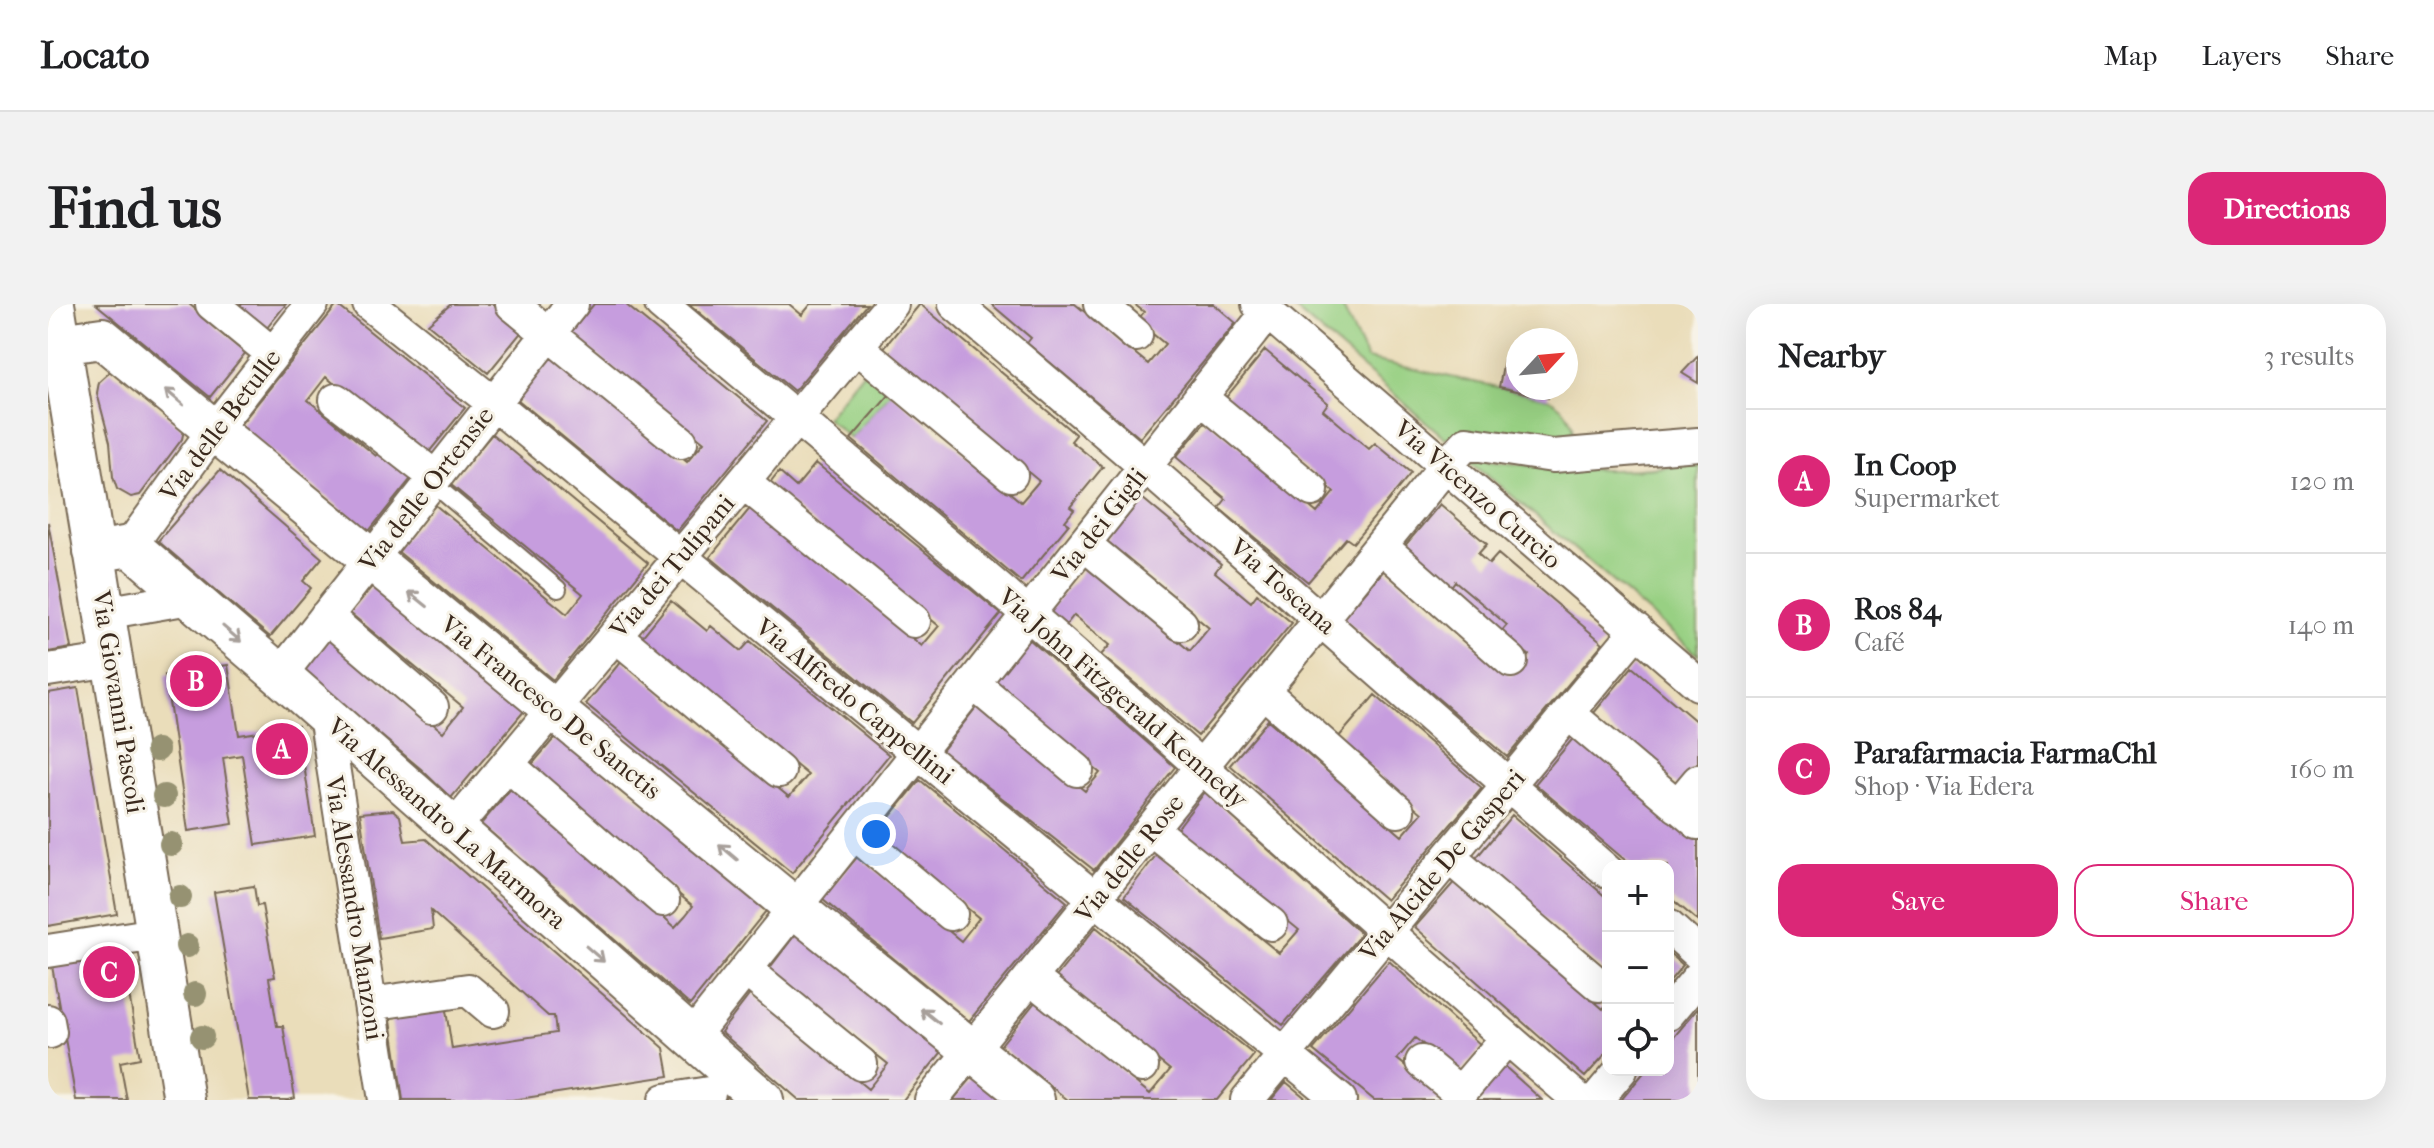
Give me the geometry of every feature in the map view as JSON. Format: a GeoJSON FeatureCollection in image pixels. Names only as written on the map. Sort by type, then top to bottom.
{"type":"FeatureCollection","features":[{"type":"Feature","properties":{"kind":"street","name":"Via Giovanni Pascoli"},"geometry":{"type":"LineString","coordinates":[[54,304],[60,344],[58,398],[112,549],[104,613],[184,1100]]}},
{"type":"Feature","properties":{"kind":"street"},"geometry":{"type":"LineString","coordinates":[[212,304],[273,354]]}},
{"type":"Feature","properties":{"kind":"street","name":"Via delle Betulle"},"geometry":{"type":"LineString","coordinates":[[112,549],[214,430],[312,304]]}},
{"type":"Feature","properties":{"kind":"street","name":"Via Alfredo Cappellini"},"geometry":{"type":"LineString","coordinates":[[369,304],[1340,1100]]}},
{"type":"Feature","properties":{"kind":"street"},"geometry":{"type":"LineString","coordinates":[[512,304],[681,442]]}},
{"type":"Feature","properties":{"kind":"street","name":"Via delle Ortensie"},"geometry":{"type":"LineString","coordinates":[[280,675],[572,304]]}},
{"type":"Feature","properties":{"kind":"street","name":"Via John Fitzgerald Kennedy"},"geometry":{"type":"LineString","coordinates":[[661,304],[1028,614],[1386,933],[1579,1100]]}},
{"type":"Feature","properties":{"kind":"street","name":"Via dei Tulipani"},"geometry":{"type":"LineString","coordinates":[[453,829],[892,304]]}},
{"type":"Feature","properties":{"kind":"street","name":"Via Toscana"},"geometry":{"type":"LineString","coordinates":[[955,304],[1145,466],[1602,867]]}},
{"type":"Feature","properties":{"kind":"street"},"geometry":{"type":"LineString","coordinates":[[1100,304],[1136,335]]}},
{"type":"Feature","properties":{"kind":"street","name":"Via dei Gigli"},"geometry":{"type":"LineString","coordinates":[[691,1038],[1200,397],[1263,308]]}},
{"type":"Feature","properties":{"kind":"street","name":"Via Vicenzo Curcio"},"geometry":{"type":"LineString","coordinates":[[1263,308],[1698,684]]}},
{"type":"Feature","properties":{"kind":"street","name":"Via Francesco De Sanctis"},"geometry":{"type":"LineString","coordinates":[[60,344],[102,338],[795,908],[1034,1100]]}},
{"type":"Feature","properties":{"kind":"street"},"geometry":{"type":"LineString","coordinates":[[856,346],[1011,475]]}},
{"type":"Feature","properties":{"kind":"street"},"geometry":{"type":"LineString","coordinates":[[1200,397],[1312,490]]}},
{"type":"Feature","properties":{"kind":"street"},"geometry":{"type":"LineString","coordinates":[[336,400],[433,480]]}},
{"type":"Feature","properties":{"kind":"street","name":"Via delle Rose"},"geometry":{"type":"LineString","coordinates":[[931,1100],[1467,443],[1553,456],[1698,444]]}},
{"type":"Feature","properties":{"kind":"street"},"geometry":{"type":"LineString","coordinates":[[743,482],[914,621]]}},
{"type":"Feature","properties":{"kind":"street"},"geometry":{"type":"LineString","coordinates":[[1084,544],[1181,624]]}},
{"type":"Feature","properties":{"kind":"street"},"geometry":{"type":"LineString","coordinates":[[1381,546],[1511,661]]}},
{"type":"Feature","properties":{"kind":"street","name":"Via Alessandro La Marmora"},"geometry":{"type":"LineString","coordinates":[[112,549],[190,598],[691,1038],[716,1088],[763,1100]]}},
{"type":"Feature","properties":{"kind":"street"},"geometry":{"type":"LineString","coordinates":[[104,613],[190,598]]}},
{"type":"Feature","properties":{"kind":"street"},"geometry":{"type":"LineString","coordinates":[[326,616],[432,707]]}},
{"type":"Feature","properties":{"kind":"street","name":"Via Alcide De Gasperi"},"geometry":{"type":"LineString","coordinates":[[1247,1100],[1637,630]]}},
{"type":"Feature","properties":{"kind":"street"},"geometry":{"type":"LineString","coordinates":[[615,635],[779,771]]}},
{"type":"Feature","properties":{"kind":"street"},"geometry":{"type":"LineString","coordinates":[[48,670],[112,660]]}},
{"type":"Feature","properties":{"kind":"street"},"geometry":{"type":"LineString","coordinates":[[973,683],[1077,770]]}},
{"type":"Feature","properties":{"kind":"street"},"geometry":{"type":"LineString","coordinates":[[1263,691],[1398,811]]}},
{"type":"Feature","properties":{"kind":"street"},"geometry":{"type":"LineString","coordinates":[[1568,713],[1688,814],[1698,781]]}},
{"type":"Feature","properties":{"kind":"street","name":"Via Alessandro Manzoni"},"geometry":{"type":"LineString","coordinates":[[325,715],[385,1100]]}},
{"type":"Feature","properties":{"kind":"street"},"geometry":{"type":"LineString","coordinates":[[507,764],[663,900]]}},
{"type":"Feature","properties":{"kind":"street"},"geometry":{"type":"LineString","coordinates":[[1152,830],[1271,924]]}},
{"type":"Feature","properties":{"kind":"street"},"geometry":{"type":"LineString","coordinates":[[854,833],[951,914]]}},
{"type":"Feature","properties":{"kind":"street"},"geometry":{"type":"LineString","coordinates":[[1449,857],[1599,985]]}},
{"type":"Feature","properties":{"kind":"street"},"geometry":{"type":"LineString","coordinates":[[1674,931],[1698,953]]}},
{"type":"Feature","properties":{"kind":"street"},"geometry":{"type":"LineString","coordinates":[[48,951],[156,934]]}},
{"type":"Feature","properties":{"kind":"street"},"geometry":{"type":"LineString","coordinates":[[746,970],[861,1064]]}},
{"type":"Feature","properties":{"kind":"street"},"geometry":{"type":"LineString","coordinates":[[1031,978],[1142,1066]]}},
{"type":"Feature","properties":{"kind":"street"},"geometry":{"type":"LineString","coordinates":[[1674,1007],[1698,978]]}},
{"type":"Feature","properties":{"kind":"street"},"geometry":{"type":"LineString","coordinates":[[370,1004],[468,990],[493,1011]]}},
{"type":"Feature","properties":{"kind":"street"},"geometry":{"type":"LineString","coordinates":[[1422,1062],[1460,1093],[1507,1038]]}},
{"type":"Feature","properties":{"kind":"street"},"geometry":{"type":"LineString","coordinates":[[1596,1100],[1616,1076]]}},
{"type":"Feature","properties":{"kind":"street"},"geometry":{"type":"LineString","coordinates":[[665,1100],[716,1088]]}},
{"type":"Feature","properties":{"kind":"lane"},"geometry":{"type":"LineString","coordinates":[[433,480],[558,589]]}},
{"type":"Feature","properties":{"kind":"green space"},"geometry":{"type":"Polygon","coordinates":[[[1289,304],[1341,304],[1367,359],[1506,389],[1506,400],[1551,400],[1565,412],[1573,432],[1553,442],[1468,432],[1445,438],[1289,304]]]}},
{"type":"Feature","properties":{"kind":"green space"},"geometry":{"type":"Polygon","coordinates":[[[864,371],[891,393],[851,439],[826,418],[864,371]]]}},
{"type":"Feature","properties":{"kind":"green space"},"geometry":{"type":"Polygon","coordinates":[[[1468,458],[1613,470],[1670,466],[1698,460],[1698,655],[1468,458]]]}},
{"type":"Feature","properties":{"kind":"building"},"geometry":{"type":"Polygon","coordinates":[[[96,304],[189,304],[247,351],[210,397],[96,304]]]}},
{"type":"Feature","properties":{"kind":"building"},"geometry":{"type":"Polygon","coordinates":[[[235,304],[286,304],[266,329],[235,304]]]}},
{"type":"Feature","properties":{"kind":"building"},"geometry":{"type":"Polygon","coordinates":[[[451,304],[494,304],[524,329],[488,373],[428,324],[451,304]]]}},
{"type":"Feature","properties":{"kind":"building"},"geometry":{"type":"Polygon","coordinates":[[[594,304],[625,304],[767,421],[677,531],[517,399],[554,353],[687,462],[704,442],[570,333],[594,304]]]}},
{"type":"Feature","properties":{"kind":"building"},"geometry":{"type":"Polygon","coordinates":[[[689,304],[789,304],[802,315],[811,304],[867,304],[794,391],[689,304]]]}},
{"type":"Feature","properties":{"kind":"building"},"geometry":{"type":"Polygon","coordinates":[[[920,304],[1076,435],[1071,441],[1103,467],[1070,507],[1074,510],[1065,521],[1069,524],[1021,582],[851,439],[891,393],[1021,502],[1039,481],[882,350],[920,304]]]}},
{"type":"Feature","properties":{"kind":"building"},"geometry":{"type":"Polygon","coordinates":[[[991,304],[1075,304],[1148,364],[1165,344],[1137,321],[1144,312],[1134,304],[1214,304],[1236,323],[1140,438],[1027,343],[1031,338],[991,304]]]}},
{"type":"Feature","properties":{"kind":"building"},"geometry":{"type":"Polygon","coordinates":[[[337,305],[465,408],[425,457],[326,377],[308,400],[376,456],[382,450],[413,476],[369,531],[239,426],[337,305]]]}},
{"type":"Feature","properties":{"kind":"building"},"geometry":{"type":"Polygon","coordinates":[[[1265,350],[1328,403],[1323,410],[1369,449],[1375,443],[1411,473],[1353,543],[1346,538],[1308,582],[1219,508],[1226,499],[1176,457],[1207,420],[1317,513],[1334,492],[1223,401],[1265,350]]]}},
{"type":"Feature","properties":{"kind":"building"},"geometry":{"type":"Polygon","coordinates":[[[1698,356],[1698,383],[1682,373],[1698,356]]]}},
{"type":"Feature","properties":{"kind":"building"},"geometry":{"type":"Polygon","coordinates":[[[1504,361],[1506,361],[1506,389],[1499,387],[1504,361]]]}},
{"type":"Feature","properties":{"kind":"building"},"geometry":{"type":"Polygon","coordinates":[[[111,371],[184,430],[182,439],[140,495],[131,497],[117,489],[113,477],[110,442],[97,393],[99,382],[111,371]]]}},
{"type":"Feature","properties":{"kind":"building"},"geometry":{"type":"Polygon","coordinates":[[[492,434],[648,563],[553,680],[396,550],[434,504],[567,614],[583,594],[450,484],[492,434]]]}},
{"type":"Feature","properties":{"kind":"building"},"geometry":{"type":"Polygon","coordinates":[[[816,463],[1001,614],[912,723],[710,557],[752,506],[922,646],[939,626],[768,486],[779,472],[796,487],[816,463]]]}},
{"type":"Feature","properties":{"kind":"building"},"geometry":{"type":"Polygon","coordinates":[[[220,470],[322,558],[303,581],[311,588],[270,637],[158,541],[220,470]]]}},
{"type":"Feature","properties":{"kind":"building"},"geometry":{"type":"Polygon","coordinates":[[[1142,498],[1221,564],[1215,572],[1251,602],[1257,594],[1292,623],[1198,736],[1101,655],[1110,645],[1074,615],[1066,625],[1049,611],[1087,565],[1190,651],[1209,628],[1106,542],[1142,498]]]}},
{"type":"Feature","properties":{"kind":"building"},"geometry":{"type":"Polygon","coordinates":[[[1440,504],[1487,544],[1478,554],[1489,564],[1498,554],[1603,643],[1507,757],[1343,618],[1385,569],[1511,676],[1529,655],[1501,632],[1507,625],[1492,612],[1455,581],[1450,588],[1403,548],[1440,504]]]}},
{"type":"Feature","properties":{"kind":"building"},"geometry":{"type":"Polygon","coordinates":[[[48,522],[71,648],[48,652],[48,522]]]}},
{"type":"Feature","properties":{"kind":"building"},"geometry":{"type":"Polygon","coordinates":[[[374,584],[525,710],[451,798],[303,670],[330,638],[443,732],[463,707],[350,613],[374,584]]]}},
{"type":"Feature","properties":{"kind":"building"},"geometry":{"type":"Polygon","coordinates":[[[671,601],[707,631],[711,626],[741,651],[750,641],[889,755],[792,873],[586,704],[622,660],[789,797],[808,775],[641,638],[671,601]]]}},
{"type":"Feature","properties":{"kind":"building"},"geometry":{"type":"Polygon","coordinates":[[[1029,639],[1175,767],[1094,870],[942,751],[978,705],[1085,791],[1100,773],[993,685],[1029,639]]]}},
{"type":"Feature","properties":{"kind":"building"},"geometry":{"type":"Polygon","coordinates":[[[228,665],[239,735],[298,726],[315,836],[256,845],[242,755],[223,758],[233,824],[188,831],[165,675],[228,665]]]}},
{"type":"Feature","properties":{"kind":"building"},"geometry":{"type":"Polygon","coordinates":[[[1632,667],[1698,723],[1698,762],[1678,786],[1593,714],[1632,667]]]}},
{"type":"Feature","properties":{"kind":"building"},"geometry":{"type":"Polygon","coordinates":[[[78,688],[117,914],[48,926],[48,693],[78,688]]]}},
{"type":"Feature","properties":{"kind":"building"},"geometry":{"type":"Polygon","coordinates":[[[1375,695],[1482,788],[1386,900],[1230,765],[1268,720],[1402,836],[1422,813],[1337,739],[1375,695]]]}},
{"type":"Feature","properties":{"kind":"building"},"geometry":{"type":"Polygon","coordinates":[[[558,734],[770,906],[690,1005],[481,824],[514,785],[675,927],[685,916],[693,906],[528,769],[558,734]]]}},
{"type":"Feature","properties":{"kind":"building"},"geometry":{"type":"Polygon","coordinates":[[[1576,735],[1698,839],[1698,921],[1674,901],[1674,860],[1625,860],[1535,784],[1576,735]]]}},
{"type":"Feature","properties":{"kind":"building"},"geometry":{"type":"Polygon","coordinates":[[[920,780],[1067,902],[969,1021],[822,899],[858,856],[961,941],[979,918],[877,833],[920,780]]]}},
{"type":"Feature","properties":{"kind":"building"},"geometry":{"type":"Polygon","coordinates":[[[1205,792],[1361,934],[1283,1025],[1124,897],[1157,854],[1279,953],[1299,930],[1176,830],[1205,792]]]}},
{"type":"Feature","properties":{"kind":"building"},"geometry":{"type":"Polygon","coordinates":[[[393,810],[400,816],[405,841],[426,839],[664,1048],[669,1076],[512,1100],[403,1100],[390,1013],[445,1004],[452,1049],[556,1033],[554,1016],[548,1016],[431,911],[433,929],[379,938],[360,813],[393,810]]]}},
{"type":"Feature","properties":{"kind":"building"},"geometry":{"type":"Polygon","coordinates":[[[1512,815],[1602,894],[1602,970],[1476,858],[1512,815]]]}},
{"type":"Feature","properties":{"kind":"building"},"geometry":{"type":"Polygon","coordinates":[[[1456,880],[1602,1008],[1602,1058],[1585,1077],[1415,927],[1456,880]]]}},
{"type":"Feature","properties":{"kind":"building"},"geometry":{"type":"Polygon","coordinates":[[[254,886],[257,906],[262,905],[275,977],[269,978],[277,1026],[283,1026],[295,1098],[289,1100],[249,1100],[214,892],[254,886]]]}},
{"type":"Feature","properties":{"kind":"building"},"geometry":{"type":"Polygon","coordinates":[[[1096,927],[1254,1055],[1217,1100],[1068,1100],[1000,1046],[1036,1001],[1150,1094],[1170,1070],[1056,977],[1096,927]]]}},
{"type":"Feature","properties":{"kind":"building"},"geometry":{"type":"Polygon","coordinates":[[[798,931],[945,1048],[903,1100],[799,1100],[721,1032],[751,993],[868,1089],[888,1064],[769,969],[798,931]]]}},
{"type":"Feature","properties":{"kind":"building"},"geometry":{"type":"Polygon","coordinates":[[[122,953],[140,1058],[120,1062],[127,1100],[76,1100],[52,966],[122,953]]]}},
{"type":"Feature","properties":{"kind":"building"},"geometry":{"type":"Polygon","coordinates":[[[1674,957],[1683,965],[1674,976],[1674,957]]]}},
{"type":"Feature","properties":{"kind":"building"},"geometry":{"type":"Polygon","coordinates":[[[1389,961],[1482,1046],[1460,1072],[1415,1038],[1397,1059],[1448,1100],[1374,1100],[1313,1050],[1389,961]]]}},
{"type":"Feature","properties":{"kind":"building"},"geometry":{"type":"Polygon","coordinates":[[[1698,1008],[1698,1100],[1621,1100],[1641,1076],[1674,1076],[1674,1037],[1698,1008]]]}},
{"type":"Feature","properties":{"kind":"building"},"geometry":{"type":"Polygon","coordinates":[[[1503,1065],[1542,1100],[1473,1100],[1503,1065]]]}},
{"type":"Feature","properties":{"kind":"building"},"geometry":{"type":"Polygon","coordinates":[[[976,1073],[1008,1100],[953,1100],[976,1073]]]}},
{"type":"Feature","properties":{"kind":"building"},"geometry":{"type":"Polygon","coordinates":[[[1286,1082],[1308,1100],[1271,1100],[1286,1082]]]}},
{"type":"Feature","properties":{"kind":"place","name":"Ros 84"},"geometry":{"type":"Point","coordinates":[196,681]}},
{"type":"Feature","properties":{"kind":"place","name":"In Coop"},"geometry":{"type":"Point","coordinates":[282,749]}},
{"type":"Feature","properties":{"kind":"place","name":"Parafarmacia FarmaChl"},"geometry":{"type":"Point","coordinates":[109,972]}}]}
